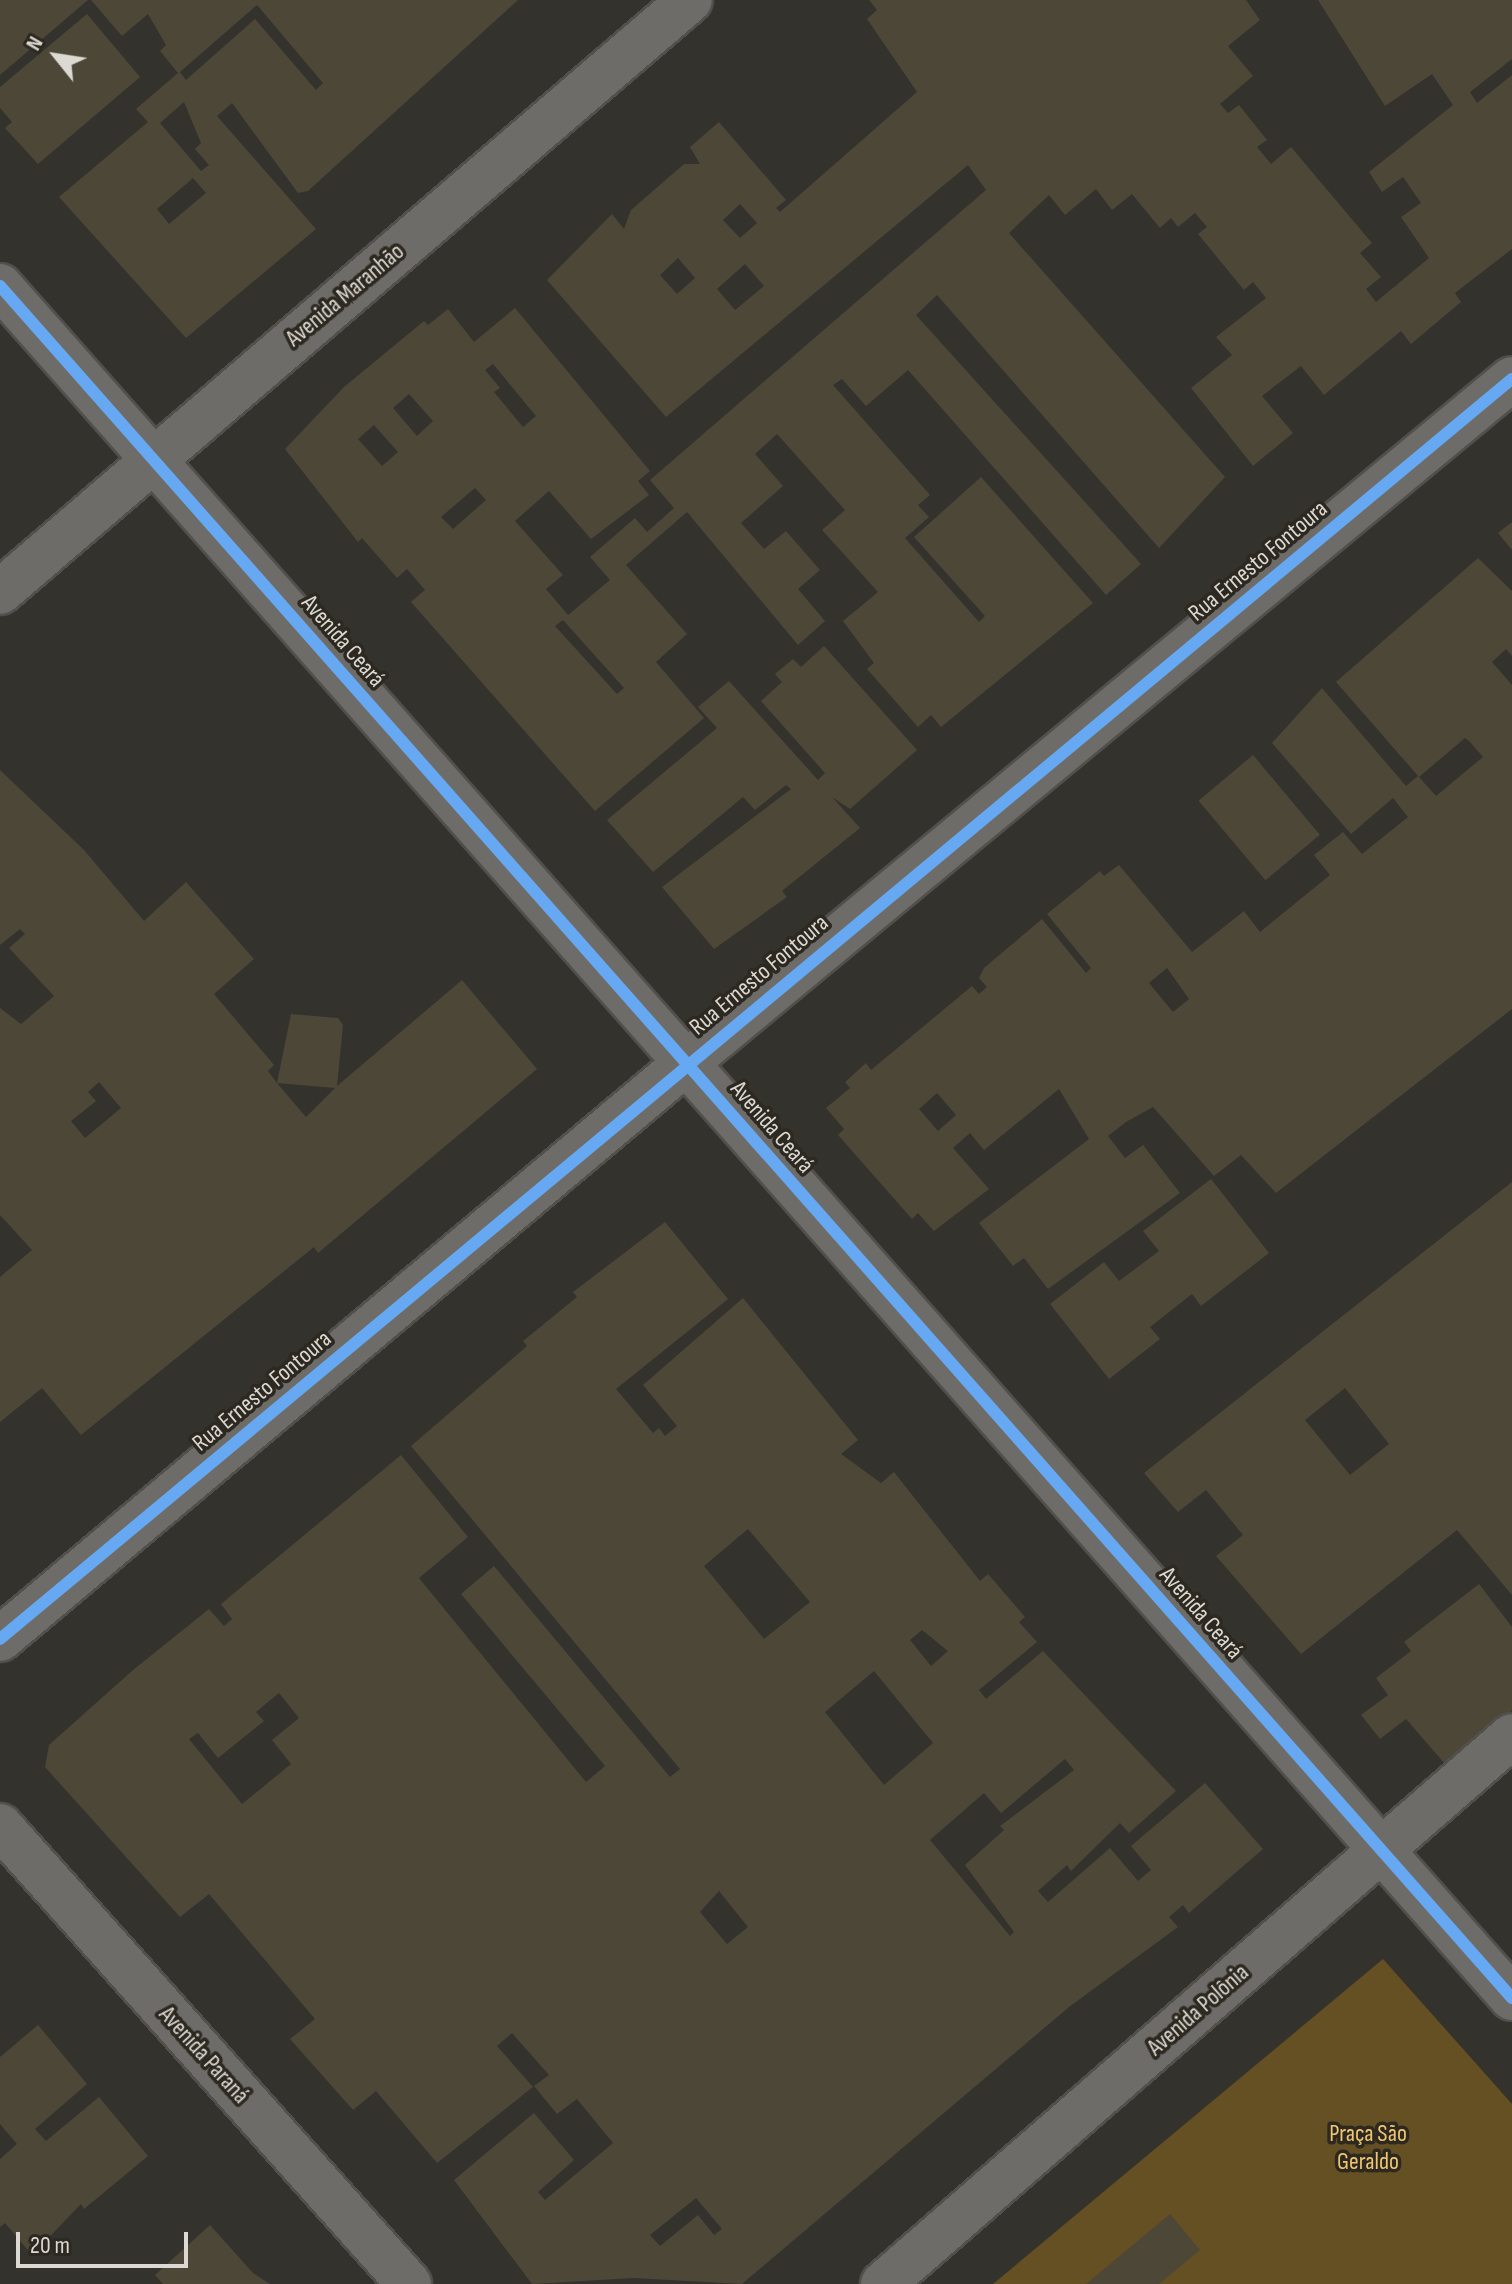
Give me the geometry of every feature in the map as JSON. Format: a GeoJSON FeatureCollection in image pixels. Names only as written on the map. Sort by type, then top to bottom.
{"type":"FeatureCollection","features":[{"type":"Feature","properties":{"kind":"street","name":"Avenida Maranhão"},"geometry":{"type":"LineString","coordinates":[[0,592],[690,0]]}},
{"type":"Feature","properties":{"kind":"street","name":"Avenida Ceará"},"geometry":{"type":"LineString","coordinates":[[0,286],[1512,1998]]}},
{"type":"Feature","properties":{"kind":"street","name":"Rua Ernesto Fontoura"},"geometry":{"type":"LineString","coordinates":[[0,1639],[686,1063],[1512,379]]}},
{"type":"Feature","properties":{"kind":"street","name":"Avenida Polônia"},"geometry":{"type":"LineString","coordinates":[[883,2284],[1512,1736]]}},
{"type":"Feature","properties":{"kind":"street","name":"Avenida Paraná"},"geometry":{"type":"LineString","coordinates":[[0,1826],[409,2284]]}},
{"type":"Feature","properties":{"kind":"green space","name":"Praça São Geraldo"},"geometry":{"type":"Polygon","coordinates":[[[1383,1959],[1512,2104],[1512,2284],[993,2284],[1383,1959]]]}},
{"type":"Feature","properties":{"kind":"building"},"geometry":{"type":"Polygon","coordinates":[[[0,0],[88,0],[0,75],[0,0]]]}},
{"type":"Feature","properties":{"kind":"building"},"geometry":{"type":"Polygon","coordinates":[[[91,0],[518,0],[308,191],[298,193],[232,103],[217,116],[316,229],[186,338],[59,197],[148,122],[136,109],[178,73],[160,51],[166,45],[148,14],[122,36],[91,0]],[[257,5],[180,72],[186,80],[255,19],[316,90],[323,83],[257,5]],[[184,102],[160,123],[201,171],[209,165],[195,149],[201,143],[184,102]],[[193,178],[157,209],[169,224],[206,193],[193,178]]]}},
{"type":"Feature","properties":{"kind":"building"},"geometry":{"type":"Polygon","coordinates":[[[869,0],[1246,0],[1260,20],[1228,46],[1253,76],[1220,104],[1228,113],[1239,105],[1267,140],[1257,147],[1271,164],[1291,147],[1372,243],[1360,253],[1381,277],[1366,289],[1376,302],[1429,258],[1401,217],[1421,203],[1403,177],[1382,192],[1369,172],[1453,105],[1432,74],[1385,106],[1318,0],[1512,0],[1512,59],[1470,92],[1477,103],[1512,75],[1512,249],[1455,293],[1461,302],[1411,344],[1401,331],[1324,395],[1301,366],[1262,396],[1293,433],[1253,466],[1191,388],[1232,355],[1216,337],[1266,298],[1253,282],[1244,290],[1198,234],[1207,227],[1195,213],[1178,227],[1171,218],[1160,228],[1132,194],[1112,210],[1096,189],[1065,215],[1049,195],[1009,233],[1225,477],[1159,548],[937,295],[916,315],[1141,564],[1106,595],[908,370],[866,406],[842,379],[833,385],[930,495],[918,505],[929,517],[905,538],[979,622],[985,616],[914,537],[981,477],[1093,603],[941,727],[931,715],[918,727],[867,669],[874,663],[843,621],[878,592],[822,530],[845,510],[777,434],[755,454],[783,486],[741,523],[764,549],[786,531],[820,570],[798,589],[825,621],[798,645],[687,512],[626,565],[687,634],[656,662],[704,718],[595,811],[411,602],[425,590],[407,569],[397,578],[362,538],[358,542],[285,449],[344,387],[424,321],[428,325],[448,309],[474,342],[515,308],[650,471],[638,481],[649,495],[591,539],[549,491],[515,521],[563,575],[546,589],[568,615],[610,580],[590,557],[635,518],[647,532],[674,508],[650,480],[986,190],[968,165],[666,417],[547,280],[612,214],[624,229],[631,210],[684,164],[700,164],[690,147],[719,122],[786,200],[776,208],[780,212],[917,92],[867,19],[877,10],[869,0]],[[740,204],[723,220],[740,238],[757,223],[740,204]],[[678,258],[660,275],[677,294],[695,278],[678,258]],[[745,264],[717,289],[735,310],[764,286],[745,264]],[[493,364],[485,370],[500,388],[494,392],[523,427],[536,416],[493,364]],[[409,394],[393,408],[417,436],[433,421],[409,394]],[[374,425],[358,439],[382,466],[398,452],[374,425]],[[475,488],[441,517],[453,529],[486,500],[475,488]],[[563,620],[555,626],[617,694],[624,688],[563,620]]]}},
{"type":"Feature","properties":{"kind":"building"},"geometry":{"type":"Polygon","coordinates":[[[87,14],[140,77],[38,164],[5,128],[12,122],[0,108],[0,87],[87,14]]]}},
{"type":"Feature","properties":{"kind":"building"},"geometry":{"type":"Polygon","coordinates":[[[1512,522],[1512,550],[1498,533],[1512,522]]]}},
{"type":"Feature","properties":{"kind":"building"},"geometry":{"type":"Polygon","coordinates":[[[1478,558],[1512,591],[1512,656],[1506,649],[1492,662],[1512,685],[1512,1009],[1276,1193],[1241,1155],[1214,1176],[1153,1107],[1126,1122],[1108,1136],[1125,1158],[1143,1145],[1180,1193],[1048,1289],[1024,1258],[1013,1266],[979,1223],[1089,1139],[1059,1089],[984,1150],[970,1133],[953,1148],[989,1189],[934,1231],[918,1213],[912,1219],[838,1135],[844,1129],[826,1108],[850,1088],[845,1082],[866,1063],[871,1070],[972,986],[979,994],[987,987],[979,978],[984,968],[1042,919],[1086,973],[1091,968],[1047,914],[1100,871],[1104,876],[1119,865],[1192,952],[1244,911],[1260,932],[1330,875],[1314,855],[1343,832],[1362,854],[1408,817],[1393,798],[1351,834],[1272,743],[1322,688],[1406,786],[1418,776],[1436,796],[1483,757],[1465,738],[1419,777],[1336,682],[1478,558]],[[1167,968],[1149,983],[1173,1012],[1189,999],[1167,968]],[[937,1093],[919,1109],[938,1131],[956,1115],[937,1093]]]}},
{"type":"Feature","properties":{"kind":"building"},"geometry":{"type":"Polygon","coordinates":[[[824,646],[917,750],[850,809],[832,797],[860,828],[782,891],[787,897],[714,949],[662,887],[791,789],[786,785],[755,810],[743,797],[653,872],[607,820],[717,728],[698,707],[729,681],[818,780],[825,773],[761,701],[782,682],[775,674],[793,659],[801,667],[824,646]]]}},
{"type":"Feature","properties":{"kind":"building"},"geometry":{"type":"Polygon","coordinates":[[[1253,755],[1320,835],[1265,880],[1199,801],[1253,755]]]}},
{"type":"Feature","properties":{"kind":"building"},"geometry":{"type":"Polygon","coordinates":[[[0,770],[84,850],[144,921],[186,882],[254,959],[214,994],[274,1065],[268,1071],[277,1083],[291,1014],[338,1018],[343,1025],[337,1086],[462,980],[537,1069],[318,1253],[314,1247],[81,1435],[42,1388],[0,1422],[0,1277],[32,1250],[0,1215],[0,1008],[21,1024],[54,996],[9,948],[25,934],[20,929],[0,945],[0,770]],[[99,1082],[88,1092],[96,1101],[71,1121],[85,1138],[121,1108],[99,1082]],[[277,1083],[306,1117],[335,1088],[277,1083]]]}},
{"type":"Feature","properties":{"kind":"building"},"geometry":{"type":"Polygon","coordinates":[[[1211,1179],[1269,1253],[1201,1306],[1192,1294],[1150,1327],[1160,1339],[1109,1379],[1050,1304],[1104,1262],[1119,1281],[1159,1251],[1143,1231],[1211,1179]]]}},
{"type":"Feature","properties":{"kind":"building"},"geometry":{"type":"Polygon","coordinates":[[[1512,1182],[1512,1595],[1457,1530],[1301,1654],[1216,1556],[1243,1535],[1206,1490],[1178,1512],[1144,1473],[1512,1182]],[[1345,1388],[1305,1420],[1350,1475],[1389,1444],[1345,1388]]]}},
{"type":"Feature","properties":{"kind":"building"},"geometry":{"type":"Polygon","coordinates":[[[665,1222],[728,1299],[616,1389],[653,1433],[659,1428],[665,1436],[677,1426],[643,1385],[743,1298],[858,1440],[841,1454],[881,1483],[894,1472],[980,1581],[988,1574],[1025,1617],[1019,1622],[1037,1642],[979,1690],[986,1699],[1043,1651],[1176,1791],[1129,1833],[1120,1823],[1071,1871],[1067,1865],[1038,1891],[1048,1902],[1110,1848],[1138,1881],[1151,1870],[1131,1846],[1205,1783],[1263,1849],[1189,1913],[1183,1905],[1169,1917],[1178,1927],[1069,2007],[742,2284],[634,2278],[532,2284],[454,2180],[534,2113],[574,2160],[538,2192],[545,2200],[613,2143],[577,2099],[557,2114],[534,2086],[549,2075],[512,2033],[497,2046],[533,2087],[437,2163],[376,2091],[353,2110],[290,2039],[315,2019],[209,1894],[180,1917],[45,1767],[49,1745],[133,1670],[209,1609],[224,1626],[232,1619],[221,1604],[401,1455],[468,1537],[419,1578],[586,1782],[605,1766],[461,1594],[494,1566],[670,1777],[680,1769],[411,1446],[527,1346],[523,1341],[577,1297],[573,1292],[665,1222]],[[748,1529],[704,1566],[764,1639],[810,1602],[748,1529]],[[922,1630],[910,1640],[931,1666],[948,1651],[922,1630]],[[874,1671],[825,1712],[884,1785],[933,1743],[874,1671]],[[279,1693],[256,1712],[264,1721],[218,1758],[198,1733],[189,1739],[242,1804],[291,1764],[272,1740],[299,1718],[279,1693]],[[1065,1759],[1001,1813],[984,1793],[930,1840],[1010,1936],[1014,1932],[965,1865],[1004,1830],[1000,1826],[1074,1770],[1065,1759]],[[719,1891],[700,1912],[727,1944],[748,1927],[719,1891]],[[696,2198],[650,2235],[660,2246],[698,2215],[714,2235],[722,2229],[696,2198]]]}},
{"type":"Feature","properties":{"kind":"building"},"geometry":{"type":"Polygon","coordinates":[[[1479,1584],[1512,1627],[1512,1710],[1452,1772],[1406,1719],[1380,1739],[1361,1715],[1388,1695],[1376,1678],[1411,1651],[1404,1642],[1479,1584]]]}},
{"type":"Feature","properties":{"kind":"building"},"geometry":{"type":"Polygon","coordinates":[[[38,2025],[87,2084],[35,2129],[46,2141],[99,2097],[148,2156],[84,2209],[81,2204],[32,2255],[5,2223],[0,2227],[0,2159],[17,2144],[0,2124],[0,2057],[38,2025]]]}},
{"type":"Feature","properties":{"kind":"building"},"geometry":{"type":"Polygon","coordinates":[[[1170,2214],[1200,2250],[1159,2284],[1086,2284],[1170,2214]]]}},
{"type":"Feature","properties":{"kind":"building"},"geometry":{"type":"Polygon","coordinates":[[[210,2225],[253,2273],[270,2284],[163,2284],[155,2275],[210,2225]]]}},
{"type":"Feature","properties":{"kind":"cycle path"},"geometry":{"type":"LineString","coordinates":[[0,286],[1512,1998]]}},
{"type":"Feature","properties":{"kind":"cycle path"},"geometry":{"type":"LineString","coordinates":[[0,1639],[1512,379]]}}]}
